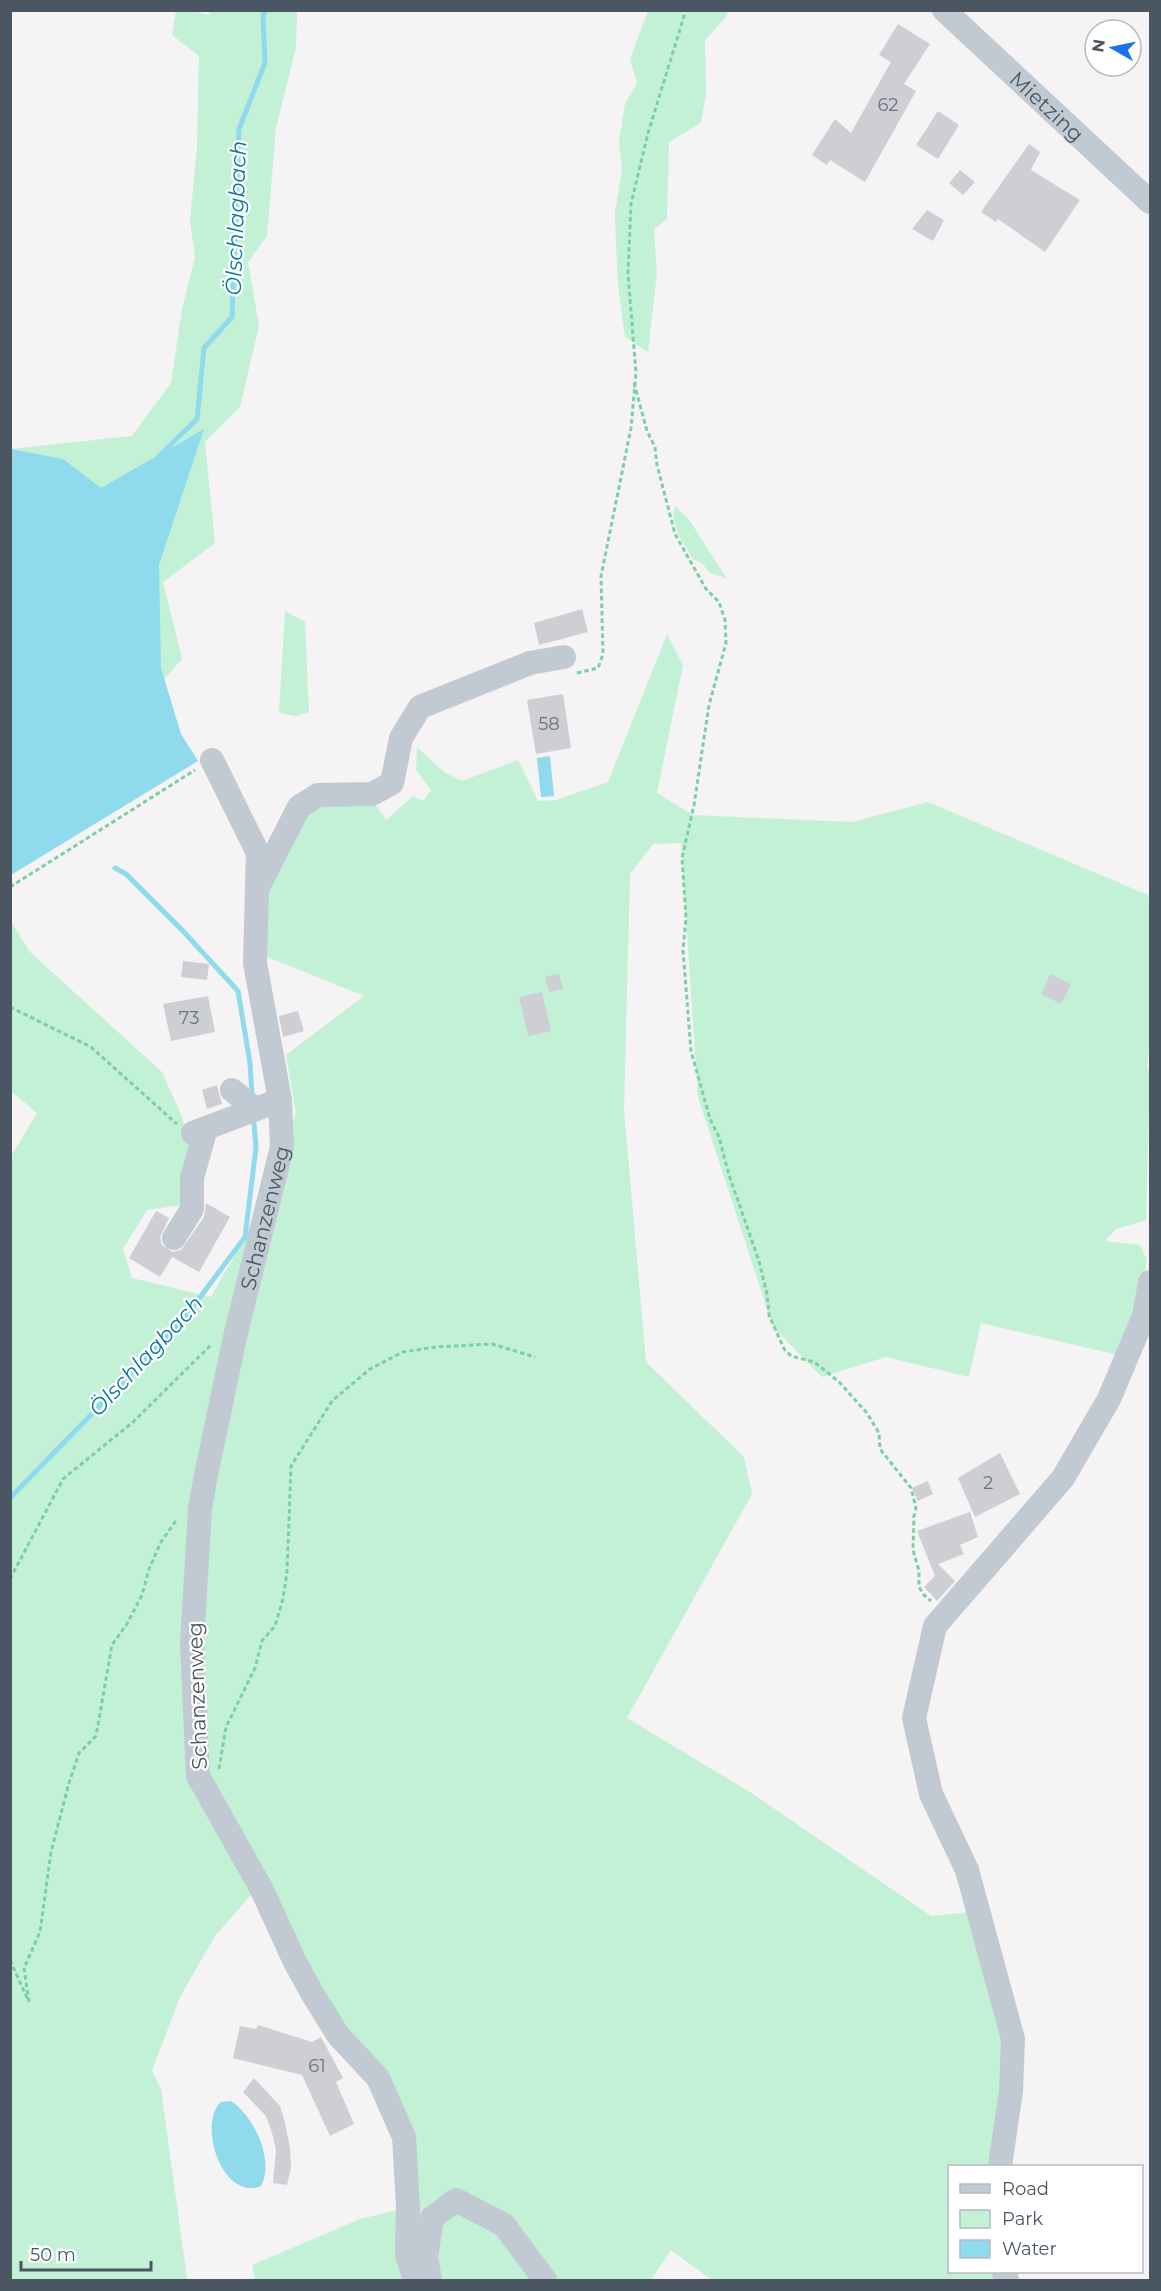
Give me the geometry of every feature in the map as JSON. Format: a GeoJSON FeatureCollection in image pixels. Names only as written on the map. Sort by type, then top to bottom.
{"type":"FeatureCollection","features":[{"type":"Feature","properties":{"kind":"street","name":"Mietzing"},"geometry":{"type":"LineString","coordinates":[[944,10],[1150,202]]}},
{"type":"Feature","properties":{"kind":"street"},"geometry":{"type":"LineString","coordinates":[[257,889],[299,807],[318,795],[372,794],[392,783],[401,738],[420,707],[530,663],[564,657]]}},
{"type":"Feature","properties":{"kind":"street","name":"Schanzenweg"},"geometry":{"type":"LineString","coordinates":[[213,760],[258,853],[255,963],[280,1100],[282,1147],[235,1337],[200,1508],[192,1644],[198,1776],[258,1882],[312,1993],[338,2035],[378,2078],[400,2127],[404,2137],[408,2207],[407,2255],[415,2280]]}},
{"type":"Feature","properties":{"kind":"street"},"geometry":{"type":"LineString","coordinates":[[232,1090],[255,1109]]}},
{"type":"Feature","properties":{"kind":"street"},"geometry":{"type":"LineString","coordinates":[[174,1238],[192,1209],[192,1178],[198,1131],[280,1100]]}},
{"type":"Feature","properties":{"kind":"street"},"geometry":{"type":"LineString","coordinates":[[1000,2165],[1011,2091],[1013,2039],[967,1870],[931,1794],[914,1718],[934,1626],[1063,1478],[1109,1399],[1144,1316],[1150,1282]]}},
{"type":"Feature","properties":{"kind":"street"},"geometry":{"type":"LineString","coordinates":[[430,2280],[426,2258],[432,2218],[456,2200],[504,2225],[544,2280]]}},
{"type":"Feature","properties":{"kind":"path"},"geometry":{"type":"LineString","coordinates":[[564,657],[572,674],[598,668],[603,654],[601,576],[631,428],[636,373],[628,274],[631,204],[648,134],[686,10]]}},
{"type":"Feature","properties":{"kind":"path"},"geometry":{"type":"LineString","coordinates":[[634,383],[647,431],[655,447],[657,465],[675,534],[706,589],[719,602],[725,620],[726,643],[709,705],[694,805],[682,858],[686,918],[683,950],[691,1051],[710,1119],[719,1137],[729,1175],[759,1261],[772,1323],[784,1349],[791,1356],[814,1362],[839,1382],[867,1413],[879,1433],[880,1449],[903,1476],[914,1495],[916,1508],[913,1550],[919,1571],[919,1587],[945,1615]]}},
{"type":"Feature","properties":{"kind":"path"},"geometry":{"type":"LineString","coordinates":[[10,887],[148,798],[213,760]]}},
{"type":"Feature","properties":{"kind":"path"},"geometry":{"type":"LineString","coordinates":[[10,1007],[90,1047],[148,1096],[198,1131]]}},
{"type":"Feature","properties":{"kind":"path"},"geometry":{"type":"LineString","coordinates":[[10,1578],[63,1479],[133,1422],[216,1341]]}},
{"type":"Feature","properties":{"kind":"path"},"geometry":{"type":"LineString","coordinates":[[205,1787],[220,1767],[226,1727],[255,1668],[262,1641],[275,1626],[283,1599],[287,1572],[291,1466],[332,1401],[370,1369],[403,1352],[436,1347],[492,1344],[535,1357]]}},
{"type":"Feature","properties":{"kind":"path"},"geometry":{"type":"LineString","coordinates":[[10,1960],[29,2002],[24,1968],[40,1932],[51,1852],[79,1753],[96,1736],[112,1644],[127,1624],[142,1594],[149,1569],[161,1542],[183,1508],[200,1508]]}},
{"type":"Feature","properties":{"kind":"path"},"geometry":{"type":"LineString","coordinates":[[10,1607],[10,1613]]}},
{"type":"Feature","properties":{"kind":"green space"},"geometry":{"type":"Polygon","coordinates":[[[176,11],[192,11],[209,15],[210,11],[297,11],[296,47],[276,128],[267,236],[248,262],[259,326],[240,407],[205,442],[215,543],[163,582],[182,659],[159,685],[11,568],[10,449],[132,436],[171,383],[182,309],[195,257],[190,220],[197,146],[199,56],[172,35],[176,11]]]}},
{"type":"Feature","properties":{"kind":"green space"},"geometry":{"type":"Polygon","coordinates":[[[648,11],[728,11],[726,17],[705,40],[706,93],[701,123],[669,142],[667,219],[654,229],[657,273],[648,352],[625,337],[618,284],[615,213],[622,170],[619,141],[625,104],[637,83],[630,59],[648,11]]]}},
{"type":"Feature","properties":{"kind":"green space"},"geometry":{"type":"Polygon","coordinates":[[[676,506],[690,521],[727,579],[709,572],[702,563],[693,559],[679,536],[674,521],[673,512],[676,506]]]}},
{"type":"Feature","properties":{"kind":"green space"},"geometry":{"type":"Polygon","coordinates":[[[285,611],[305,622],[309,712],[296,716],[279,713],[285,611]]]}},
{"type":"Feature","properties":{"kind":"green space"},"geometry":{"type":"Polygon","coordinates":[[[667,634],[683,665],[657,793],[693,815],[852,822],[928,802],[1148,895],[1150,904],[1150,1044],[1147,1067],[1150,1072],[1146,1220],[1116,1229],[1105,1241],[1140,1245],[1147,1260],[1136,1312],[1118,1355],[981,1323],[969,1377],[886,1357],[822,1377],[773,1327],[698,1097],[681,843],[653,844],[630,874],[624,1110],[646,1362],[744,1457],[752,1494],[627,1718],[753,1794],[931,1916],[980,1911],[1013,2039],[1000,2165],[948,2165],[948,2273],[1004,2273],[1007,2280],[712,2280],[671,2250],[651,2280],[255,2280],[252,2265],[360,2219],[402,2209],[408,2140],[340,2033],[257,1888],[215,1936],[180,1997],[152,2071],[161,2089],[187,2279],[11,2280],[10,1158],[37,1113],[11,1091],[11,922],[30,952],[162,1072],[180,1112],[192,1147],[182,1205],[147,1210],[123,1249],[132,1278],[211,1297],[245,1237],[296,1113],[286,1055],[364,996],[260,954],[266,879],[305,816],[326,803],[375,804],[386,820],[413,796],[423,801],[431,790],[416,770],[417,747],[444,772],[462,781],[518,760],[538,801],[556,800],[608,782],[667,634]]]}},
{"type":"Feature","properties":{"kind":"water"},"geometry":{"type":"Polygon","coordinates":[[[204,429],[159,565],[161,668],[181,734],[198,761],[11,875],[11,449],[63,459],[101,488],[204,429]]]}},
{"type":"Feature","properties":{"kind":"water"},"geometry":{"type":"Polygon","coordinates":[[[550,756],[554,796],[541,797],[537,758],[550,756]]]}},
{"type":"Feature","properties":{"kind":"water"},"geometry":{"type":"Polygon","coordinates":[[[231,2101],[247,2117],[260,2140],[265,2164],[265,2176],[261,2186],[247,2188],[235,2183],[217,2158],[213,2142],[214,2112],[221,2102],[231,2101]]]}},
{"type":"Feature","properties":{"kind":"building"},"geometry":{"type":"Polygon","coordinates":[[[898,24],[930,44],[904,84],[916,91],[865,182],[830,160],[827,165],[812,155],[835,119],[851,133],[891,62],[879,55],[898,24]]]}},
{"type":"Feature","properties":{"kind":"building"},"geometry":{"type":"Polygon","coordinates":[[[938,111],[959,125],[938,159],[916,145],[938,111]]]}},
{"type":"Feature","properties":{"kind":"building"},"geometry":{"type":"Polygon","coordinates":[[[1029,144],[1040,152],[1031,170],[1080,200],[1045,252],[998,219],[996,222],[981,212],[1029,144]]]}},
{"type":"Feature","properties":{"kind":"building"},"geometry":{"type":"Polygon","coordinates":[[[960,170],[975,182],[963,195],[949,183],[960,170]]]}},
{"type":"Feature","properties":{"kind":"building"},"geometry":{"type":"Polygon","coordinates":[[[927,210],[944,220],[933,241],[912,229],[927,210]]]}},
{"type":"Feature","properties":{"kind":"building"},"geometry":{"type":"Polygon","coordinates":[[[582,609],[588,632],[539,645],[534,623],[582,609]]]}},
{"type":"Feature","properties":{"kind":"building"},"geometry":{"type":"Polygon","coordinates":[[[563,694],[571,748],[536,754],[527,700],[563,694]]]}},
{"type":"Feature","properties":{"kind":"building"},"geometry":{"type":"Polygon","coordinates":[[[183,961],[209,964],[207,980],[181,977],[183,961]]]}},
{"type":"Feature","properties":{"kind":"building"},"geometry":{"type":"Polygon","coordinates":[[[559,974],[563,989],[549,992],[545,977],[559,974]]]}},
{"type":"Feature","properties":{"kind":"building"},"geometry":{"type":"Polygon","coordinates":[[[1050,974],[1071,984],[1061,1004],[1041,994],[1050,974]]]}},
{"type":"Feature","properties":{"kind":"building"},"geometry":{"type":"Polygon","coordinates":[[[542,992],[551,1031],[528,1036],[519,997],[542,992]]]}},
{"type":"Feature","properties":{"kind":"building"},"geometry":{"type":"Polygon","coordinates":[[[208,996],[215,1032],[171,1041],[163,1004],[208,996]]]}},
{"type":"Feature","properties":{"kind":"building"},"geometry":{"type":"Polygon","coordinates":[[[298,1011],[304,1031],[283,1037],[279,1016],[298,1011]]]}},
{"type":"Feature","properties":{"kind":"building"},"geometry":{"type":"Polygon","coordinates":[[[217,1085],[222,1104],[207,1109],[202,1090],[217,1085]]]}},
{"type":"Feature","properties":{"kind":"building"},"geometry":{"type":"Polygon","coordinates":[[[206,1203],[230,1217],[199,1272],[172,1257],[160,1277],[129,1258],[156,1211],[169,1218],[160,1237],[162,1245],[173,1252],[181,1250],[204,1217],[206,1203]]]}},
{"type":"Feature","properties":{"kind":"building"},"geometry":{"type":"Polygon","coordinates":[[[1000,1453],[1020,1494],[975,1517],[958,1478],[1000,1453]]]}},
{"type":"Feature","properties":{"kind":"building"},"geometry":{"type":"Polygon","coordinates":[[[928,1481],[933,1494],[918,1501],[912,1488],[928,1481]]]}},
{"type":"Feature","properties":{"kind":"building"},"geometry":{"type":"Polygon","coordinates":[[[970,1512],[978,1537],[960,1545],[964,1554],[938,1564],[955,1581],[937,1601],[924,1587],[935,1576],[917,1531],[970,1512]]]}},
{"type":"Feature","properties":{"kind":"building"},"geometry":{"type":"Polygon","coordinates":[[[258,2025],[312,2042],[321,2037],[343,2078],[336,2082],[354,2124],[330,2136],[302,2075],[233,2058],[240,2026],[256,2029],[258,2025]]]}},
{"type":"Feature","properties":{"kind":"building"},"geometry":{"type":"Polygon","coordinates":[[[254,2078],[280,2106],[290,2148],[291,2167],[287,2185],[273,2183],[276,2150],[272,2133],[266,2116],[243,2092],[254,2078]]]}},
{"type":"Feature","properties":{"kind":"waterway","name":"Ölschlagbach"},"geometry":{"type":"LineString","coordinates":[[159,456],[197,419],[204,348],[232,317],[239,129],[265,63],[263,15],[266,10]]}},
{"type":"Feature","properties":{"kind":"waterway","name":"Ölschlagbach"},"geometry":{"type":"LineString","coordinates":[[115,868],[126,874],[238,991],[250,1063],[252,1095]]}},
{"type":"Feature","properties":{"kind":"waterway","name":"Ölschlagbach"},"geometry":{"type":"LineString","coordinates":[[10,1498],[183,1320],[245,1237],[256,1147],[254,1124]]}}]}
